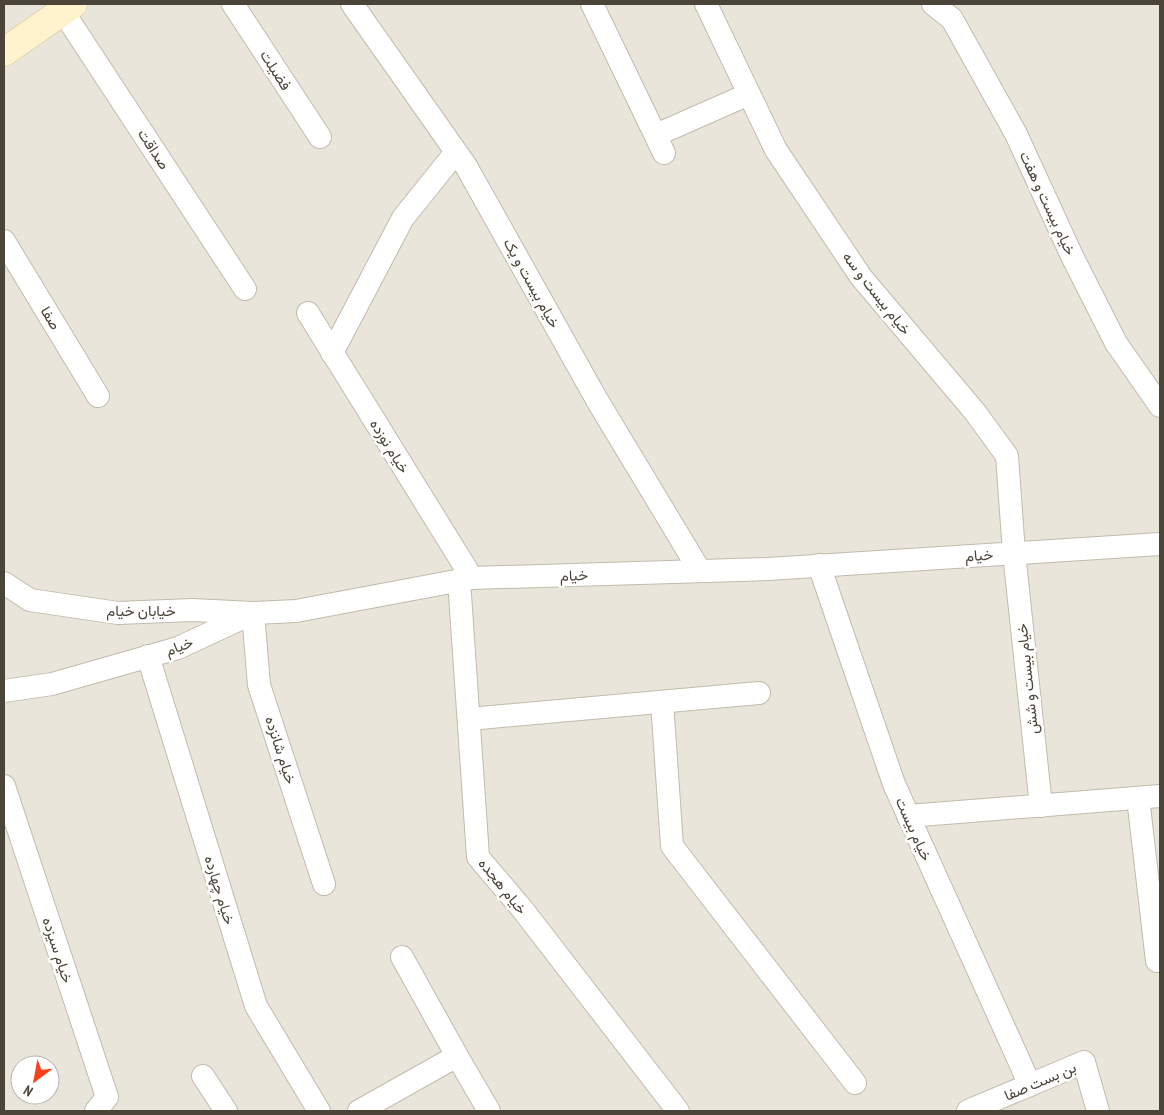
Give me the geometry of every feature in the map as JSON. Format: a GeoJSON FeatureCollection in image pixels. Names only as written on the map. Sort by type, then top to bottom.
{"type":"FeatureCollection","features":[{"type":"Feature","properties":{"kind":"street","name":"فضیلت"},"geometry":{"type":"LineString","coordinates":[[233,4],[320,136]]}},
{"type":"Feature","properties":{"kind":"street","name":"خیام بیست و یک"},"geometry":{"type":"LineString","coordinates":[[352,4],[466,166],[598,400],[700,571]]}},
{"type":"Feature","properties":{"kind":"street"},"geometry":{"type":"LineString","coordinates":[[592,4],[659,144],[749,94]]}},
{"type":"Feature","properties":{"kind":"street","name":"خیام بیست و سه"},"geometry":{"type":"LineString","coordinates":[[706,4],[776,150],[860,277],[975,412],[1007,456],[1014,553]]}},
{"type":"Feature","properties":{"kind":"street","name":"خیام بیست و هفت"},"geometry":{"type":"LineString","coordinates":[[933,4],[952,19],[1016,134],[1072,256],[1116,343],[1160,406]]}},
{"type":"Feature","properties":{"kind":"street"},"geometry":{"type":"LineString","coordinates":[[4,52],[68,7]]}},
{"type":"Feature","properties":{"kind":"street","name":"صداقت"},"geometry":{"type":"LineString","coordinates":[[68,7],[245,288]]}},
{"type":"Feature","properties":{"kind":"street"},"geometry":{"type":"LineString","coordinates":[[332,353],[403,218],[456,152]]}},
{"type":"Feature","properties":{"kind":"street","name":"صفا"},"geometry":{"type":"LineString","coordinates":[[4,240],[98,396]]}},
{"type":"Feature","properties":{"kind":"street","name":"خیام نوزده"},"geometry":{"type":"LineString","coordinates":[[308,313],[466,579]]}},
{"type":"Feature","properties":{"kind":"street","name":"خیام"},"geometry":{"type":"LineString","coordinates":[[4,691],[52,684],[178,648],[253,613],[296,611],[466,579],[819,565],[1160,544]]}},
{"type":"Feature","properties":{"kind":"street","name":"خیام بیست و شش"},"geometry":{"type":"LineString","coordinates":[[1014,553],[1041,806]]}},
{"type":"Feature","properties":{"kind":"street","name":"خیام بیست"},"geometry":{"type":"LineString","coordinates":[[819,565],[894,784],[1030,1085]]}},
{"type":"Feature","properties":{"kind":"street","name":"خیام هجده"},"geometry":{"type":"LineString","coordinates":[[466,579],[469,719],[478,857],[523,910],[678,1111]]}},
{"type":"Feature","properties":{"kind":"street","name":"خیابان خیام"},"geometry":{"type":"LineString","coordinates":[[4,583],[30,600],[118,613],[192,610],[253,613]]}},
{"type":"Feature","properties":{"kind":"street","name":"خیام شانزده"},"geometry":{"type":"LineString","coordinates":[[253,613],[259,685],[324,884]]}},
{"type":"Feature","properties":{"kind":"street","name":"خیام چهارده"},"geometry":{"type":"LineString","coordinates":[[148,656],[256,1006],[319,1111]]}},
{"type":"Feature","properties":{"kind":"street"},"geometry":{"type":"LineString","coordinates":[[469,719],[759,693]]}},
{"type":"Feature","properties":{"kind":"street"},"geometry":{"type":"LineString","coordinates":[[662,702],[672,846],[855,1083]]}},
{"type":"Feature","properties":{"kind":"street","name":"خیام سیزده"},"geometry":{"type":"LineString","coordinates":[[4,786],[107,1097],[96,1111]]}},
{"type":"Feature","properties":{"kind":"street"},"geometry":{"type":"LineString","coordinates":[[908,816],[1149,797],[1157,961]]}},
{"type":"Feature","properties":{"kind":"street"},"geometry":{"type":"LineString","coordinates":[[402,957],[489,1111]]}},
{"type":"Feature","properties":{"kind":"street"},"geometry":{"type":"LineString","coordinates":[[359,1111],[458,1056]]}},
{"type":"Feature","properties":{"kind":"street","name":"بن بست صفا"},"geometry":{"type":"LineString","coordinates":[[968,1111],[1084,1062],[1098,1111]]}},
{"type":"Feature","properties":{"kind":"street"},"geometry":{"type":"LineString","coordinates":[[202,1076],[226,1111]]}},
{"type":"Feature","properties":{"kind":"shaded area"},"geometry":{"type":"Polygon","coordinates":[[[4,4],[1160,4],[1160,1111],[4,1111],[4,4]]]}}]}
